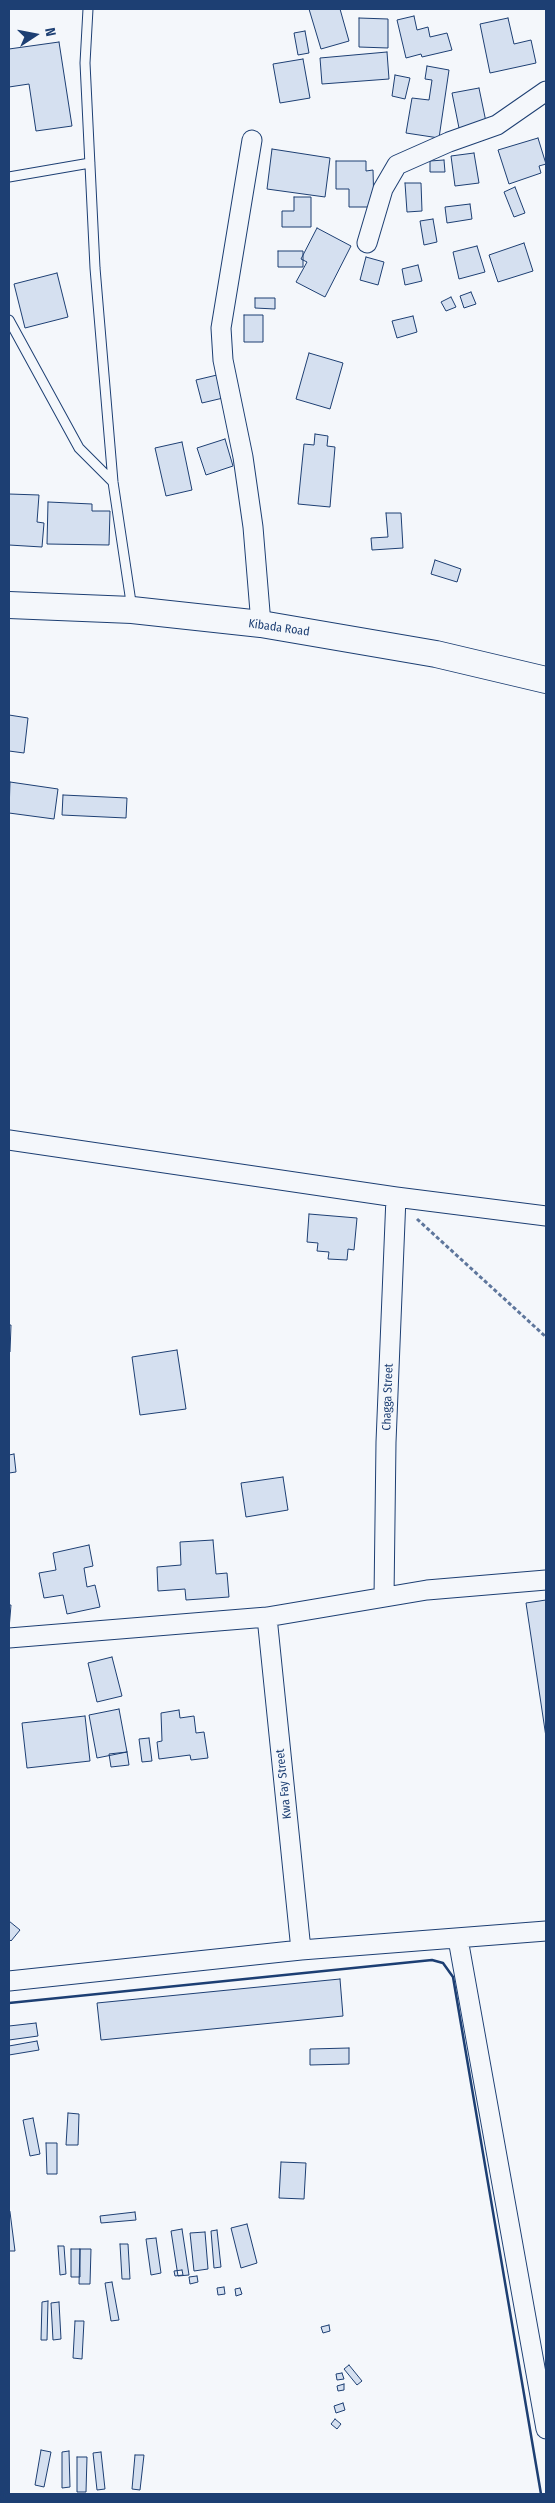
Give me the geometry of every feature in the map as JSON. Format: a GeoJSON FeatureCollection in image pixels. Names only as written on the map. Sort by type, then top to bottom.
{"type":"FeatureCollection","features":[{"type":"Feature","properties":{"kind":"main road","name":"Kibada Road"},"geometry":{"type":"LineString","coordinates":[[9,605],[132,610],[261,624],[436,654],[546,680]]}},
{"type":"Feature","properties":{"kind":"street"},"geometry":{"type":"LineString","coordinates":[[367,243],[383,189],[397,165],[449,142],[497,125],[546,91]]}},
{"type":"Feature","properties":{"kind":"street"},"geometry":{"type":"LineString","coordinates":[[252,140],[221,328],[224,360],[243,456],[253,527],[261,624]]}},
{"type":"Feature","properties":{"kind":"street"},"geometry":{"type":"LineString","coordinates":[[9,1140],[396,1197],[546,1216]]}},
{"type":"Feature","properties":{"kind":"street","name":"Chagga Street"},"geometry":{"type":"LineString","coordinates":[[384,1597],[386,1442],[396,1197]]}},
{"type":"Feature","properties":{"kind":"street"},"geometry":{"type":"LineString","coordinates":[[9,1638],[267,1617],[427,1590],[546,1580]]}},
{"type":"Feature","properties":{"kind":"street","name":"Kwa Fay Street"},"geometry":{"type":"LineString","coordinates":[[267,1617],[301,1950]]}},
{"type":"Feature","properties":{"kind":"street"},"geometry":{"type":"LineString","coordinates":[[9,1981],[301,1950],[546,1931]]}},
{"type":"Feature","properties":{"kind":"street"},"geometry":{"type":"LineString","coordinates":[[458,1939],[546,2429]]}},
{"type":"Feature","properties":{"kind":"lane"},"geometry":{"type":"LineString","coordinates":[[88,9],[85,63],[95,268],[113,482],[132,610]]}},
{"type":"Feature","properties":{"kind":"lane"},"geometry":{"type":"LineString","coordinates":[[9,177],[90,163]]}},
{"type":"Feature","properties":{"kind":"lane"},"geometry":{"type":"LineString","coordinates":[[9,320],[79,448],[113,482]]}},
{"type":"Feature","properties":{"kind":"path"},"geometry":{"type":"LineString","coordinates":[[396,1197],[419,1222],[546,1337]]}},
{"type":"Feature","properties":{"kind":"building"},"geometry":{"type":"Polygon","coordinates":[[[309,9],[340,9],[349,41],[321,49],[309,9]]]}},
{"type":"Feature","properties":{"kind":"building"},"geometry":{"type":"Polygon","coordinates":[[[414,16],[417,30],[428,27],[430,37],[447,33],[452,50],[422,57],[421,54],[406,58],[397,20],[414,16]]]}},
{"type":"Feature","properties":{"kind":"building"},"geometry":{"type":"Polygon","coordinates":[[[359,18],[388,19],[388,48],[359,47],[359,18]]]}},
{"type":"Feature","properties":{"kind":"building"},"geometry":{"type":"Polygon","coordinates":[[[508,18],[514,44],[531,40],[536,63],[490,73],[480,24],[508,18]]]}},
{"type":"Feature","properties":{"kind":"building"},"geometry":{"type":"Polygon","coordinates":[[[305,31],[309,53],[298,55],[294,33],[305,31]]]}},
{"type":"Feature","properties":{"kind":"building"},"geometry":{"type":"Polygon","coordinates":[[[59,42],[72,126],[36,131],[29,84],[9,87],[9,49],[59,42]]]}},
{"type":"Feature","properties":{"kind":"building"},"geometry":{"type":"Polygon","coordinates":[[[387,52],[389,79],[322,84],[320,58],[387,52]]]}},
{"type":"Feature","properties":{"kind":"building"},"geometry":{"type":"Polygon","coordinates":[[[303,59],[310,98],[280,103],[273,64],[303,59]]]}},
{"type":"Feature","properties":{"kind":"building"},"geometry":{"type":"Polygon","coordinates":[[[427,66],[449,70],[439,138],[406,133],[412,98],[429,100],[432,80],[425,79],[427,66]]]}},
{"type":"Feature","properties":{"kind":"building"},"geometry":{"type":"Polygon","coordinates":[[[395,75],[410,78],[405,99],[392,96],[395,75]]]}},
{"type":"Feature","properties":{"kind":"building"},"geometry":{"type":"Polygon","coordinates":[[[479,88],[486,122],[459,128],[452,93],[479,88]]]}},
{"type":"Feature","properties":{"kind":"building"},"geometry":{"type":"Polygon","coordinates":[[[538,138],[546,164],[539,166],[541,173],[509,184],[498,150],[538,138]]]}},
{"type":"Feature","properties":{"kind":"building"},"geometry":{"type":"Polygon","coordinates":[[[272,149],[330,158],[325,197],[267,189],[272,149]]]}},
{"type":"Feature","properties":{"kind":"building"},"geometry":{"type":"Polygon","coordinates":[[[474,153],[479,183],[455,186],[451,156],[474,153]]]}},
{"type":"Feature","properties":{"kind":"building"},"geometry":{"type":"Polygon","coordinates":[[[444,160],[445,172],[430,172],[430,161],[444,160]]]}},
{"type":"Feature","properties":{"kind":"building"},"geometry":{"type":"Polygon","coordinates":[[[336,161],[366,161],[366,171],[373,170],[374,207],[349,207],[349,189],[336,189],[336,161]]]}},
{"type":"Feature","properties":{"kind":"building"},"geometry":{"type":"Polygon","coordinates":[[[405,183],[421,183],[422,211],[407,212],[405,183]]]}},
{"type":"Feature","properties":{"kind":"building"},"geometry":{"type":"Polygon","coordinates":[[[515,187],[525,213],[514,217],[504,192],[515,187]]]}},
{"type":"Feature","properties":{"kind":"building"},"geometry":{"type":"Polygon","coordinates":[[[294,197],[311,197],[311,227],[282,227],[282,211],[294,211],[294,197]]]}},
{"type":"Feature","properties":{"kind":"building"},"geometry":{"type":"Polygon","coordinates":[[[470,204],[472,219],[447,223],[445,207],[470,204]]]}},
{"type":"Feature","properties":{"kind":"building"},"geometry":{"type":"Polygon","coordinates":[[[433,219],[437,242],[424,245],[420,221],[433,219]]]}},
{"type":"Feature","properties":{"kind":"building"},"geometry":{"type":"Polygon","coordinates":[[[317,228],[351,246],[325,297],[296,282],[307,262],[301,259],[317,228]]]}},
{"type":"Feature","properties":{"kind":"building"},"geometry":{"type":"Polygon","coordinates":[[[524,243],[533,271],[498,282],[489,255],[524,243]]]}},
{"type":"Feature","properties":{"kind":"building"},"geometry":{"type":"Polygon","coordinates":[[[477,246],[485,272],[459,279],[453,252],[477,246]]]}},
{"type":"Feature","properties":{"kind":"building"},"geometry":{"type":"Polygon","coordinates":[[[278,251],[303,251],[303,267],[278,267],[278,251]]]}},
{"type":"Feature","properties":{"kind":"building"},"geometry":{"type":"Polygon","coordinates":[[[366,257],[384,262],[378,285],[360,280],[366,257]]]}},
{"type":"Feature","properties":{"kind":"building"},"geometry":{"type":"Polygon","coordinates":[[[418,265],[422,281],[405,285],[402,269],[418,265]]]}},
{"type":"Feature","properties":{"kind":"building"},"geometry":{"type":"Polygon","coordinates":[[[57,273],[68,317],[25,328],[14,284],[57,273]]]}},
{"type":"Feature","properties":{"kind":"building"},"geometry":{"type":"Polygon","coordinates":[[[471,292],[476,304],[464,308],[460,296],[471,292]]]}},
{"type":"Feature","properties":{"kind":"building"},"geometry":{"type":"Polygon","coordinates":[[[451,297],[456,307],[446,311],[441,302],[451,297]]]}},
{"type":"Feature","properties":{"kind":"building"},"geometry":{"type":"Polygon","coordinates":[[[255,298],[275,298],[275,309],[255,308],[255,298]]]}},
{"type":"Feature","properties":{"kind":"building"},"geometry":{"type":"Polygon","coordinates":[[[244,315],[263,315],[263,342],[244,342],[244,315]]]}},
{"type":"Feature","properties":{"kind":"building"},"geometry":{"type":"Polygon","coordinates":[[[413,316],[417,332],[397,338],[392,321],[413,316]]]}},
{"type":"Feature","properties":{"kind":"building"},"geometry":{"type":"Polygon","coordinates":[[[309,353],[343,363],[330,409],[296,399],[309,353]]]}},
{"type":"Feature","properties":{"kind":"building"},"geometry":{"type":"Polygon","coordinates":[[[217,375],[223,398],[202,403],[196,380],[217,375]]]}},
{"type":"Feature","properties":{"kind":"building"},"geometry":{"type":"Polygon","coordinates":[[[315,434],[328,436],[327,446],[335,447],[330,507],[298,504],[304,444],[314,445],[315,434]]]}},
{"type":"Feature","properties":{"kind":"building"},"geometry":{"type":"Polygon","coordinates":[[[225,439],[233,466],[206,475],[197,448],[225,439]]]}},
{"type":"Feature","properties":{"kind":"building"},"geometry":{"type":"Polygon","coordinates":[[[182,442],[192,490],[166,496],[155,448],[182,442]]]}},
{"type":"Feature","properties":{"kind":"building"},"geometry":{"type":"Polygon","coordinates":[[[9,494],[39,495],[37,522],[44,523],[42,547],[9,545],[9,494]]]}},
{"type":"Feature","properties":{"kind":"building"},"geometry":{"type":"Polygon","coordinates":[[[48,502],[92,504],[92,511],[110,511],[109,545],[47,544],[48,502]]]}},
{"type":"Feature","properties":{"kind":"building"},"geometry":{"type":"Polygon","coordinates":[[[386,513],[401,513],[403,548],[372,550],[371,538],[388,537],[386,513]]]}},
{"type":"Feature","properties":{"kind":"building"},"geometry":{"type":"Polygon","coordinates":[[[435,560],[461,569],[457,582],[431,574],[435,560]]]}},
{"type":"Feature","properties":{"kind":"building"},"geometry":{"type":"Polygon","coordinates":[[[9,715],[28,718],[24,753],[9,751],[9,715]]]}},
{"type":"Feature","properties":{"kind":"building"},"geometry":{"type":"Polygon","coordinates":[[[10,782],[58,789],[54,819],[9,813],[10,782]]]}},
{"type":"Feature","properties":{"kind":"building"},"geometry":{"type":"Polygon","coordinates":[[[63,795],[127,798],[126,818],[62,815],[63,795]]]}},
{"type":"Feature","properties":{"kind":"building"},"geometry":{"type":"Polygon","coordinates":[[[309,1214],[357,1218],[354,1250],[348,1249],[347,1260],[328,1259],[329,1252],[317,1251],[318,1243],[307,1242],[309,1214]]]}},
{"type":"Feature","properties":{"kind":"building"},"geometry":{"type":"Polygon","coordinates":[[[9,1325],[11,1325],[10,1352],[9,1352],[9,1325]]]}},
{"type":"Feature","properties":{"kind":"building"},"geometry":{"type":"Polygon","coordinates":[[[177,1350],[186,1409],[140,1415],[132,1357],[177,1350]]]}},
{"type":"Feature","properties":{"kind":"building"},"geometry":{"type":"Polygon","coordinates":[[[14,1454],[16,1472],[9,1473],[9,1455],[14,1454]]]}},
{"type":"Feature","properties":{"kind":"building"},"geometry":{"type":"Polygon","coordinates":[[[283,1477],[288,1510],[246,1517],[241,1483],[283,1477]]]}},
{"type":"Feature","properties":{"kind":"building"},"geometry":{"type":"Polygon","coordinates":[[[213,1540],[216,1574],[227,1573],[229,1597],[186,1600],[185,1589],[158,1591],[157,1567],[181,1565],[180,1542],[213,1540]]]}},
{"type":"Feature","properties":{"kind":"building"},"geometry":{"type":"Polygon","coordinates":[[[89,1545],[93,1566],[84,1568],[87,1587],[95,1585],[100,1607],[67,1614],[63,1595],[44,1598],[39,1573],[56,1570],[53,1553],[89,1545]]]}},
{"type":"Feature","properties":{"kind":"building"},"geometry":{"type":"Polygon","coordinates":[[[546,1600],[546,1737],[526,1603],[546,1600]]]}},
{"type":"Feature","properties":{"kind":"building"},"geometry":{"type":"Polygon","coordinates":[[[9,1605],[11,1605],[9,1629],[9,1605]]]}},
{"type":"Feature","properties":{"kind":"building"},"geometry":{"type":"Polygon","coordinates":[[[112,1657],[122,1696],[97,1702],[88,1663],[112,1657]]]}},
{"type":"Feature","properties":{"kind":"building"},"geometry":{"type":"Polygon","coordinates":[[[119,1709],[127,1752],[97,1758],[89,1715],[119,1709]]]}},
{"type":"Feature","properties":{"kind":"building"},"geometry":{"type":"Polygon","coordinates":[[[179,1710],[180,1718],[194,1716],[196,1733],[204,1732],[208,1758],[191,1760],[190,1755],[159,1759],[157,1742],[162,1741],[161,1713],[179,1710]]]}},
{"type":"Feature","properties":{"kind":"building"},"geometry":{"type":"Polygon","coordinates":[[[85,1716],[90,1761],[27,1768],[22,1723],[85,1716]]]}},
{"type":"Feature","properties":{"kind":"building"},"geometry":{"type":"Polygon","coordinates":[[[149,1738],[152,1761],[142,1762],[139,1739],[149,1738]]]}},
{"type":"Feature","properties":{"kind":"building"},"geometry":{"type":"Polygon","coordinates":[[[127,1752],[129,1765],[111,1767],[109,1754],[127,1752]]]}},
{"type":"Feature","properties":{"kind":"building"},"geometry":{"type":"Polygon","coordinates":[[[9,1921],[20,1930],[11,1941],[9,1939],[9,1921]]]}},
{"type":"Feature","properties":{"kind":"building"},"geometry":{"type":"Polygon","coordinates":[[[340,1979],[343,2016],[101,2040],[97,2003],[340,1979]]]}},
{"type":"Feature","properties":{"kind":"building"},"geometry":{"type":"Polygon","coordinates":[[[36,2023],[38,2036],[9,2040],[9,2026],[36,2023]]]}},
{"type":"Feature","properties":{"kind":"building"},"geometry":{"type":"Polygon","coordinates":[[[37,2041],[39,2050],[9,2055],[9,2046],[37,2041]]]}},
{"type":"Feature","properties":{"kind":"building"},"geometry":{"type":"Polygon","coordinates":[[[349,2048],[349,2064],[310,2065],[310,2049],[349,2048]]]}},
{"type":"Feature","properties":{"kind":"building"},"geometry":{"type":"Polygon","coordinates":[[[68,2113],[79,2114],[78,2145],[66,2145],[68,2113]]]}},
{"type":"Feature","properties":{"kind":"building"},"geometry":{"type":"Polygon","coordinates":[[[33,2118],[40,2154],[30,2156],[23,2120],[33,2118]]]}},
{"type":"Feature","properties":{"kind":"building"},"geometry":{"type":"Polygon","coordinates":[[[46,2143],[57,2143],[57,2174],[47,2174],[46,2143]]]}},
{"type":"Feature","properties":{"kind":"building"},"geometry":{"type":"Polygon","coordinates":[[[281,2162],[306,2163],[304,2199],[279,2198],[281,2162]]]}},
{"type":"Feature","properties":{"kind":"building"},"geometry":{"type":"Polygon","coordinates":[[[10,2212],[15,2251],[9,2251],[10,2212]]]}},
{"type":"Feature","properties":{"kind":"building"},"geometry":{"type":"Polygon","coordinates":[[[135,2212],[136,2220],[101,2223],[100,2216],[135,2212]]]}},
{"type":"Feature","properties":{"kind":"building"},"geometry":{"type":"Polygon","coordinates":[[[247,2224],[257,2263],[241,2268],[231,2228],[247,2224]]]}},
{"type":"Feature","properties":{"kind":"building"},"geometry":{"type":"Polygon","coordinates":[[[182,2229],[189,2275],[178,2276],[171,2231],[182,2229]]]}},
{"type":"Feature","properties":{"kind":"building"},"geometry":{"type":"Polygon","coordinates":[[[217,2230],[221,2267],[214,2268],[211,2231],[217,2230]]]}},
{"type":"Feature","properties":{"kind":"building"},"geometry":{"type":"Polygon","coordinates":[[[205,2232],[208,2269],[194,2271],[190,2233],[205,2232]]]}},
{"type":"Feature","properties":{"kind":"building"},"geometry":{"type":"Polygon","coordinates":[[[156,2238],[161,2273],[151,2275],[146,2239],[156,2238]]]}},
{"type":"Feature","properties":{"kind":"building"},"geometry":{"type":"Polygon","coordinates":[[[120,2244],[128,2244],[130,2279],[122,2279],[120,2244]]]}},
{"type":"Feature","properties":{"kind":"building"},"geometry":{"type":"Polygon","coordinates":[[[58,2246],[64,2246],[66,2274],[60,2275],[58,2246]]]}},
{"type":"Feature","properties":{"kind":"building"},"geometry":{"type":"Polygon","coordinates":[[[71,2249],[80,2249],[80,2277],[71,2277],[71,2249]]]}},
{"type":"Feature","properties":{"kind":"building"},"geometry":{"type":"Polygon","coordinates":[[[80,2249],[91,2249],[90,2284],[79,2284],[80,2249]]]}},
{"type":"Feature","properties":{"kind":"building"},"geometry":{"type":"Polygon","coordinates":[[[182,2270],[183,2275],[175,2276],[174,2271],[182,2270]]]}},
{"type":"Feature","properties":{"kind":"building"},"geometry":{"type":"Polygon","coordinates":[[[197,2276],[198,2282],[190,2284],[189,2277],[197,2276]]]}},
{"type":"Feature","properties":{"kind":"building"},"geometry":{"type":"Polygon","coordinates":[[[112,2282],[119,2320],[111,2321],[105,2283],[112,2282]]]}},
{"type":"Feature","properties":{"kind":"building"},"geometry":{"type":"Polygon","coordinates":[[[224,2287],[225,2294],[218,2295],[217,2288],[224,2287]]]}},
{"type":"Feature","properties":{"kind":"building"},"geometry":{"type":"Polygon","coordinates":[[[240,2288],[242,2294],[236,2296],[235,2289],[240,2288]]]}},
{"type":"Feature","properties":{"kind":"building"},"geometry":{"type":"Polygon","coordinates":[[[48,2301],[47,2340],[41,2340],[42,2302],[48,2301]]]}},
{"type":"Feature","properties":{"kind":"building"},"geometry":{"type":"Polygon","coordinates":[[[59,2302],[61,2339],[53,2340],[51,2303],[59,2302]]]}},
{"type":"Feature","properties":{"kind":"building"},"geometry":{"type":"Polygon","coordinates":[[[75,2321],[84,2321],[82,2359],[73,2358],[75,2321]]]}},
{"type":"Feature","properties":{"kind":"building"},"geometry":{"type":"Polygon","coordinates":[[[329,2325],[330,2331],[323,2333],[321,2327],[329,2325]]]}},
{"type":"Feature","properties":{"kind":"building"},"geometry":{"type":"Polygon","coordinates":[[[349,2365],[362,2381],[357,2385],[344,2369],[349,2365]]]}},
{"type":"Feature","properties":{"kind":"building"},"geometry":{"type":"Polygon","coordinates":[[[342,2373],[344,2379],[337,2380],[336,2374],[342,2373]]]}},
{"type":"Feature","properties":{"kind":"building"},"geometry":{"type":"Polygon","coordinates":[[[344,2384],[344,2390],[338,2391],[337,2386],[344,2384]]]}},
{"type":"Feature","properties":{"kind":"building"},"geometry":{"type":"Polygon","coordinates":[[[343,2403],[345,2410],[336,2413],[334,2406],[343,2403]]]}},
{"type":"Feature","properties":{"kind":"building"},"geometry":{"type":"Polygon","coordinates":[[[335,2419],[341,2424],[337,2429],[331,2424],[335,2419]]]}},
{"type":"Feature","properties":{"kind":"building"},"geometry":{"type":"Polygon","coordinates":[[[41,2450],[51,2452],[44,2487],[35,2485],[41,2450]]]}},
{"type":"Feature","properties":{"kind":"building"},"geometry":{"type":"Polygon","coordinates":[[[69,2451],[70,2487],[62,2488],[62,2452],[69,2451]]]}},
{"type":"Feature","properties":{"kind":"building"},"geometry":{"type":"Polygon","coordinates":[[[101,2452],[105,2489],[97,2490],[93,2453],[101,2452]]]}},
{"type":"Feature","properties":{"kind":"building"},"geometry":{"type":"Polygon","coordinates":[[[135,2455],[144,2455],[140,2490],[132,2489],[135,2455]]]}},
{"type":"Feature","properties":{"kind":"building"},"geometry":{"type":"Polygon","coordinates":[[[77,2457],[87,2457],[86,2492],[77,2492],[77,2457]]]}},
{"type":"Feature","properties":{"kind":"wall"},"geometry":{"type":"LineString","coordinates":[[9,2003],[432,1960],[443,1963],[453,1977],[541,2494]]}}]}
